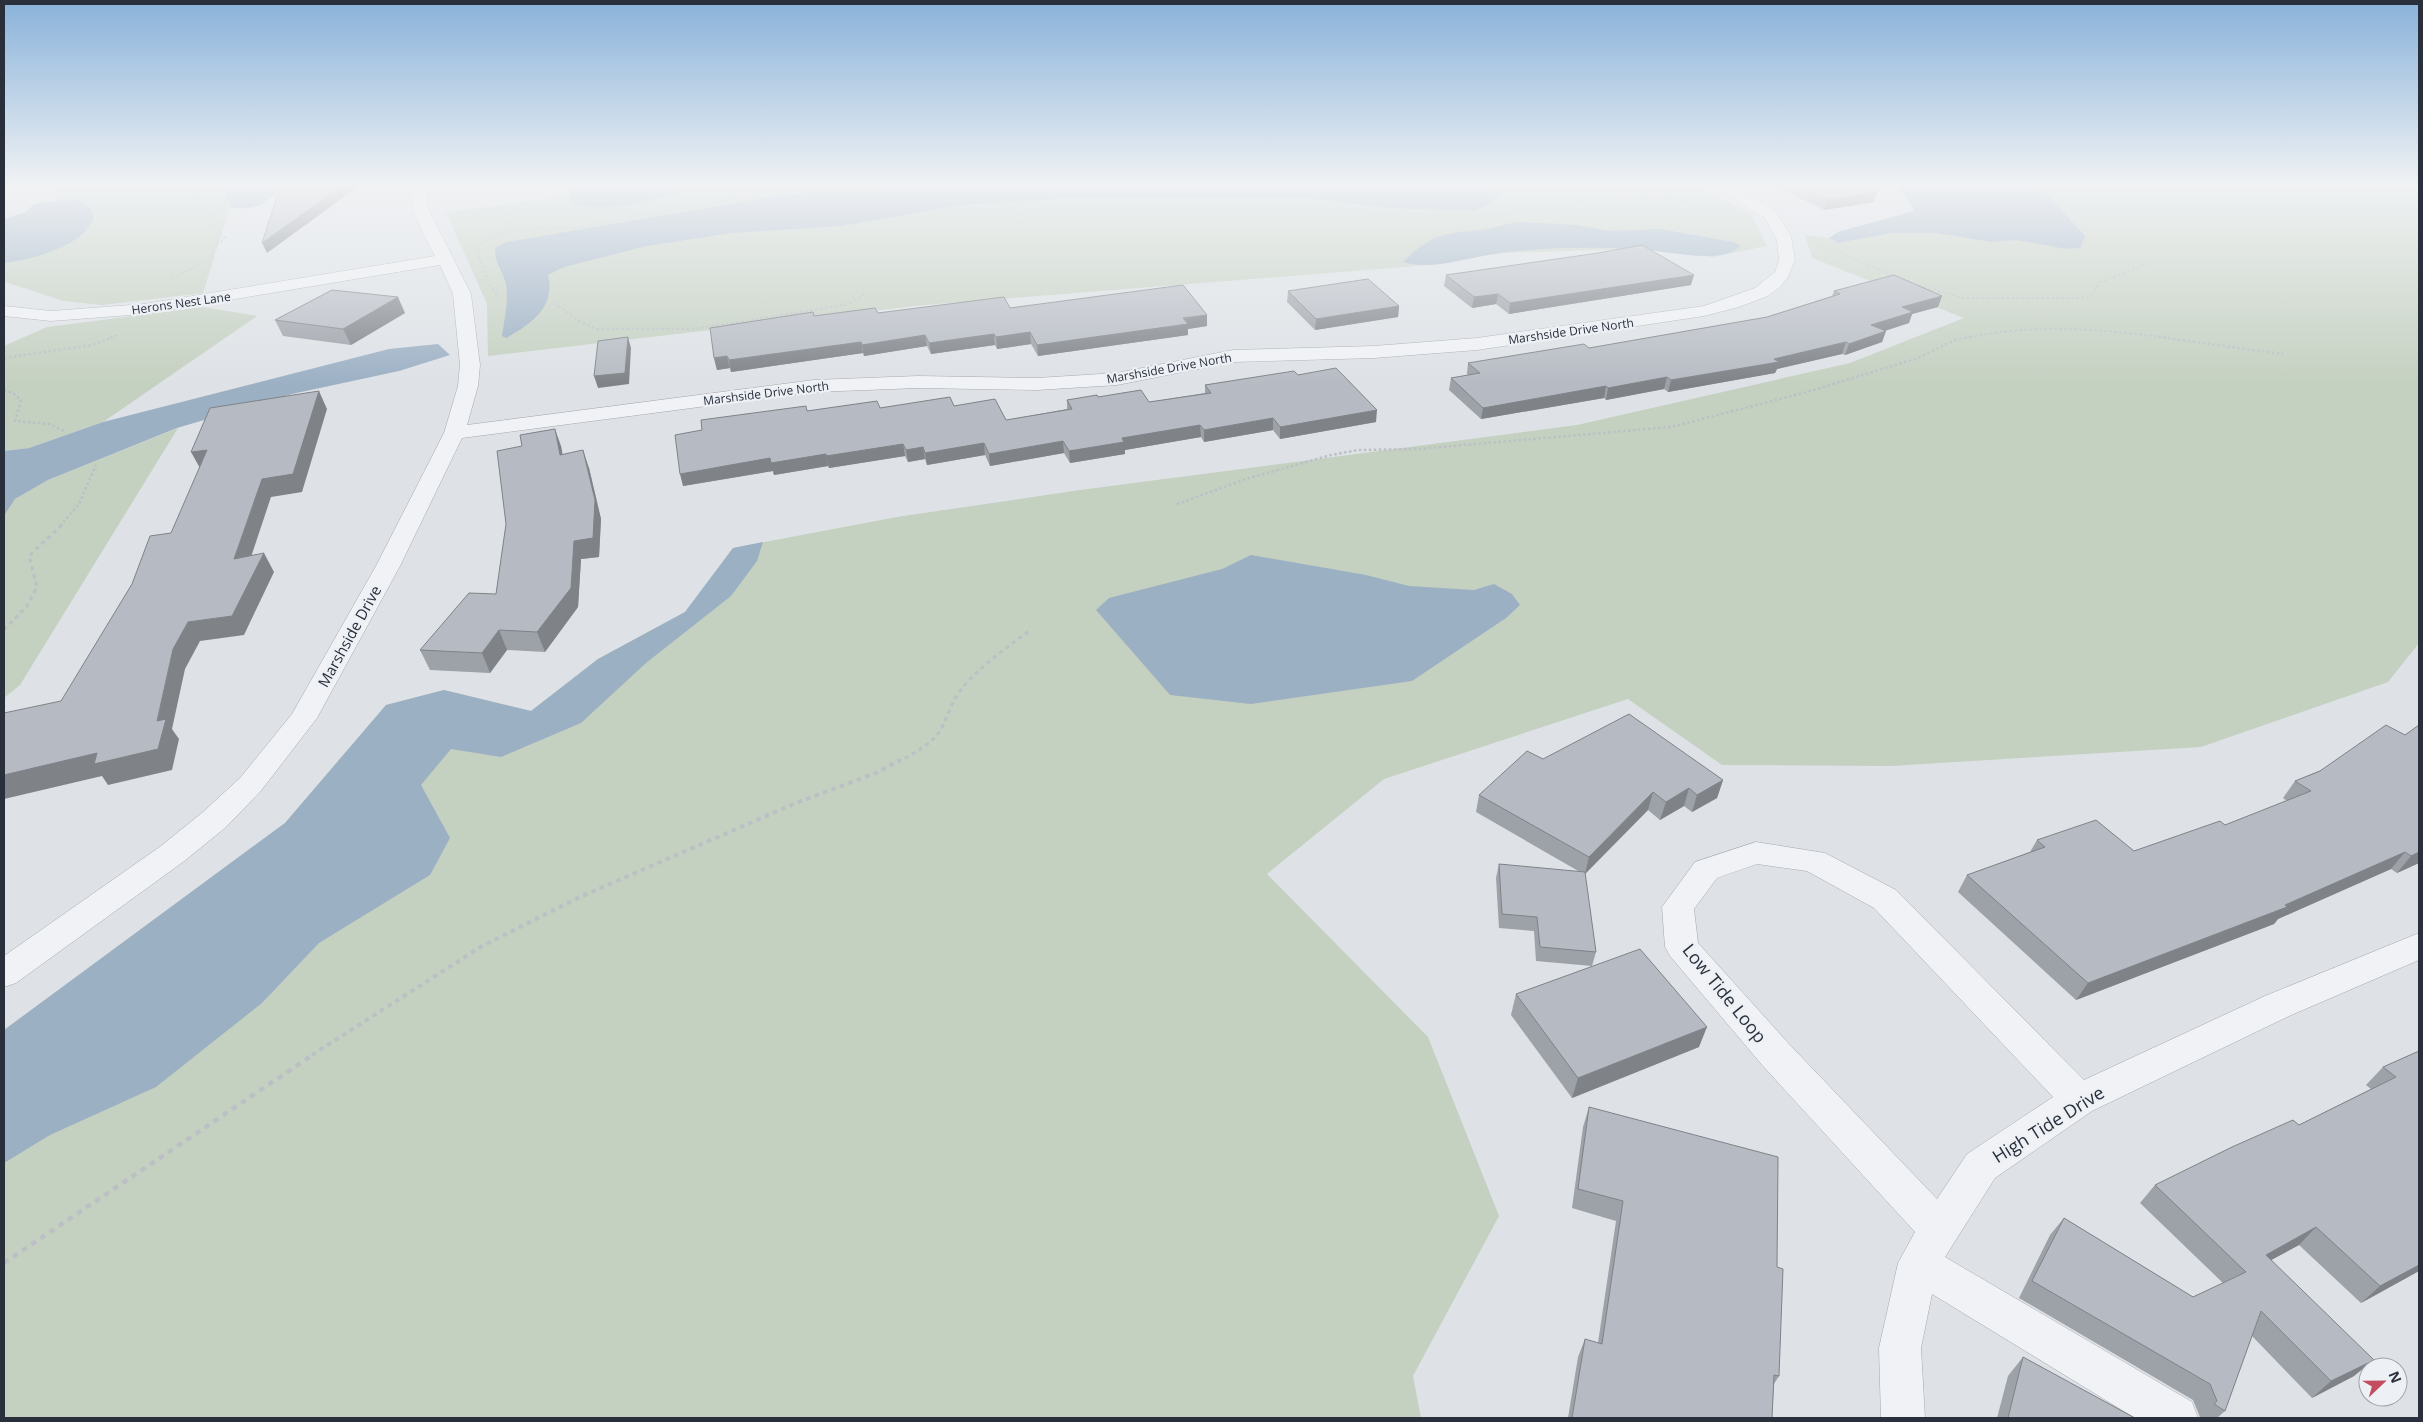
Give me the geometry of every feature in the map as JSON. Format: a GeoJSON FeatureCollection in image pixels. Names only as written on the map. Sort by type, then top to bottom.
{"type":"FeatureCollection","features":[{"type":"Feature","properties":{"kind":"street","name":"Marshside Drive"},"geometry":{"type":"LineString","coordinates":[[4,974],[104,905],[214,820],[250,785],[303,718],[388,566],[415,508],[454,433],[468,386],[470,365],[462,294],[442,252]]}},
{"type":"Feature","properties":{"kind":"street","name":"Marshside Drive North"},"geometry":{"type":"LineString","coordinates":[[454,433],[814,386],[879,382],[1038,384],[1117,379],[1233,356],[1374,352],[1449,346],[1610,326],[1704,311],[1748,299],[1780,278],[1789,258],[1788,252]]}},
{"type":"Feature","properties":{"kind":"street","name":"Herons Nest Lane"},"geometry":{"type":"LineString","coordinates":[[4,311],[51,316],[144,310],[446,259]]}},
{"type":"Feature","properties":{"kind":"street","name":"Low Tide Loop"},"geometry":{"type":"LineString","coordinates":[[2079,1100],[1885,899],[1814,861],[1756,853],[1706,870],[1678,907],[1682,947],[1776,1055],[1929,1247],[2176,1418]]}},
{"type":"Feature","properties":{"kind":"street","name":"High Tide Drive"},"geometry":{"type":"LineString","coordinates":[[1903,1418],[1900,1348],[1929,1247],[1980,1166],[2079,1100],[2277,1006],[2419,946]]}},
{"type":"Feature","properties":{"kind":"path"},"geometry":{"type":"LineString","coordinates":[[165,283],[211,258],[212,252]]}},
{"type":"Feature","properties":{"kind":"path"},"geometry":{"type":"LineString","coordinates":[[477,252],[490,286],[497,294]]}},
{"type":"Feature","properties":{"kind":"path"},"geometry":{"type":"LineString","coordinates":[[1838,252],[1877,270],[1964,298],[2073,299],[2092,296],[2098,290],[2099,283],[2151,262]]}},
{"type":"Feature","properties":{"kind":"path"},"geometry":{"type":"LineString","coordinates":[[554,304],[583,326],[597,329],[684,329],[850,304],[866,293]]}},
{"type":"Feature","properties":{"kind":"path"},"geometry":{"type":"LineString","coordinates":[[1178,504],[1255,476],[1331,455],[1358,450],[1418,449],[1671,427],[1807,392],[1918,358],[1955,340],[1987,333],[2064,328],[2105,330],[2210,342],[2283,354]]}},
{"type":"Feature","properties":{"kind":"path"},"geometry":{"type":"LineString","coordinates":[[4,358],[92,345],[118,334]]}},
{"type":"Feature","properties":{"kind":"path"},"geometry":{"type":"LineString","coordinates":[[4,390],[13,392],[21,400],[15,421],[50,426],[63,429],[66,432]]}},
{"type":"Feature","properties":{"kind":"path"},"geometry":{"type":"LineString","coordinates":[[4,630],[27,606],[37,587],[30,556],[36,545],[55,531],[72,514],[96,464]]}},
{"type":"Feature","properties":{"kind":"path"},"geometry":{"type":"LineString","coordinates":[[4,1263],[266,1085],[482,946],[580,896],[796,803],[876,773],[916,752],[940,731],[948,711],[960,690],[983,666],[1030,630]]}},
{"type":"Feature","properties":{"kind":"green space"},"geometry":{"type":"Polygon","coordinates":[[[216,252],[203,293],[102,305],[64,301],[5,282],[4,263],[44,253],[216,252]]]}},
{"type":"Feature","properties":{"kind":"green space"},"geometry":{"type":"Polygon","coordinates":[[[464,252],[1524,252],[1502,253],[1417,266],[924,305],[488,356],[487,304],[464,252]]]}},
{"type":"Feature","properties":{"kind":"green space"},"geometry":{"type":"Polygon","coordinates":[[[1670,252],[1736,252],[1713,257],[1670,252]]]}},
{"type":"Feature","properties":{"kind":"green space"},"geometry":{"type":"Polygon","coordinates":[[[1810,252],[2419,252],[2419,643],[2388,682],[2201,747],[1891,766],[1722,765],[1628,699],[1384,779],[1267,874],[1428,1037],[1499,1216],[1413,1376],[1421,1418],[4,1418],[4,1030],[285,823],[386,705],[444,690],[531,711],[598,659],[685,612],[733,548],[897,517],[1080,490],[1577,425],[1850,363],[1964,318],[1812,258],[1810,252]]]}},
{"type":"Feature","properties":{"kind":"green space"},"geometry":{"type":"Polygon","coordinates":[[[203,307],[257,316],[103,422],[29,448],[4,451],[4,346],[47,327],[203,307]]]}},
{"type":"Feature","properties":{"kind":"green space"},"geometry":{"type":"Polygon","coordinates":[[[178,428],[20,685],[4,698],[4,516],[15,499],[48,480],[178,428]]]}},
{"type":"Feature","properties":{"kind":"water"},"geometry":{"type":"Polygon","coordinates":[[[4,252],[49,252],[23,260],[4,263],[4,252]]]}},
{"type":"Feature","properties":{"kind":"water"},"geometry":{"type":"Polygon","coordinates":[[[495,252],[622,252],[564,267],[548,275],[550,286],[545,305],[524,327],[506,338],[502,336],[507,293],[505,281],[495,252]]]}},
{"type":"Feature","properties":{"kind":"water"},"geometry":{"type":"Polygon","coordinates":[[[1507,252],[1439,264],[1426,265],[1403,262],[1413,253],[1507,252]]]}},
{"type":"Feature","properties":{"kind":"water"},"geometry":{"type":"Polygon","coordinates":[[[1668,252],[1731,252],[1707,256],[1668,252]]]}},
{"type":"Feature","properties":{"kind":"water"},"geometry":{"type":"Polygon","coordinates":[[[438,344],[450,355],[399,371],[292,394],[177,428],[48,480],[15,499],[4,516],[4,451],[29,448],[103,422],[389,349],[438,344]]]}},
{"type":"Feature","properties":{"kind":"water"},"geometry":{"type":"Polygon","coordinates":[[[763,542],[757,561],[731,596],[646,663],[581,723],[501,757],[451,749],[421,785],[450,838],[430,875],[319,943],[262,1003],[156,1087],[50,1135],[4,1163],[4,1030],[285,823],[386,705],[444,690],[531,711],[598,659],[685,612],[733,548],[763,542]]]}},
{"type":"Feature","properties":{"kind":"water"},"geometry":{"type":"Polygon","coordinates":[[[1251,555],[1366,575],[1409,586],[1474,590],[1494,584],[1512,594],[1520,605],[1506,618],[1412,681],[1251,704],[1170,695],[1096,610],[1109,598],[1222,569],[1251,555]]]}},
{"type":"Feature","properties":{"kind":"building"},"geometry":{"type":"Polygon","coordinates":[[[1655,252],[1694,275],[1510,303],[1498,294],[1474,297],[1446,275],[1598,253],[1655,252]]]}},
{"type":"Feature","properties":{"kind":"building"},"geometry":{"type":"Polygon","coordinates":[[[1894,275],[1942,296],[1902,307],[1913,312],[1871,325],[1886,331],[1849,344],[1846,342],[1774,359],[1779,362],[1671,380],[1667,377],[1608,388],[1606,386],[1483,408],[1451,378],[1480,373],[1468,363],[1584,344],[1589,348],[1767,317],[1840,294],[1834,291],[1894,275]]]}},
{"type":"Feature","properties":{"kind":"building"},"geometry":{"type":"Polygon","coordinates":[[[1368,279],[1399,306],[1316,319],[1288,291],[1368,279]]]}},
{"type":"Feature","properties":{"kind":"building"},"geometry":{"type":"Polygon","coordinates":[[[1183,285],[1207,315],[1183,318],[1188,324],[1037,345],[1030,332],[996,337],[994,334],[929,343],[925,335],[862,345],[861,342],[729,360],[727,356],[714,358],[710,328],[813,312],[814,316],[875,308],[878,313],[1004,297],[1010,308],[1183,285]]]}},
{"type":"Feature","properties":{"kind":"building"},"geometry":{"type":"Polygon","coordinates":[[[332,290],[398,297],[343,329],[275,320],[332,290]]]}},
{"type":"Feature","properties":{"kind":"building"},"geometry":{"type":"Polygon","coordinates":[[[628,337],[625,373],[594,376],[598,341],[628,337]]]}},
{"type":"Feature","properties":{"kind":"building"},"geometry":{"type":"Polygon","coordinates":[[[1336,368],[1377,410],[1280,427],[1273,418],[1204,430],[1200,425],[1122,438],[1124,442],[1069,451],[1063,441],[989,454],[984,443],[925,453],[923,447],[906,450],[903,444],[771,463],[770,458],[680,474],[675,435],[702,430],[701,420],[806,406],[807,411],[877,401],[880,408],[950,397],[954,406],[995,399],[1006,420],[1072,409],[1067,400],[1097,395],[1098,397],[1141,390],[1149,402],[1211,393],[1205,385],[1294,371],[1298,375],[1336,368]]]}},
{"type":"Feature","properties":{"kind":"building"},"geometry":{"type":"Polygon","coordinates":[[[319,391],[293,474],[262,479],[234,559],[264,553],[232,616],[188,622],[173,649],[157,721],[166,719],[158,749],[94,764],[97,753],[4,775],[4,713],[61,701],[132,584],[150,536],[171,533],[207,450],[191,452],[210,408],[319,391]]]}},
{"type":"Feature","properties":{"kind":"building"},"geometry":{"type":"Polygon","coordinates":[[[555,429],[560,455],[583,450],[595,500],[593,538],[574,541],[571,588],[537,632],[499,630],[482,653],[420,650],[469,593],[496,594],[506,524],[497,451],[522,446],[520,435],[555,429]]]}},
{"type":"Feature","properties":{"kind":"building"},"geometry":{"type":"Polygon","coordinates":[[[1629,714],[1723,780],[1697,795],[1689,788],[1666,802],[1653,792],[1589,857],[1479,795],[1527,751],[1543,759],[1629,714]]]}},
{"type":"Feature","properties":{"kind":"building"},"geometry":{"type":"Polygon","coordinates":[[[2386,725],[2405,735],[2419,725],[2419,852],[2411,856],[2405,852],[2285,905],[2287,907],[2088,983],[1967,875],[2045,847],[2037,840],[2096,820],[2134,851],[2220,821],[2225,825],[2311,791],[2295,781],[2320,771],[2386,725]]]}},
{"type":"Feature","properties":{"kind":"building"},"geometry":{"type":"Polygon","coordinates":[[[1499,864],[1585,872],[1596,952],[1540,947],[1537,917],[1502,914],[1499,864]]]}},
{"type":"Feature","properties":{"kind":"building"},"geometry":{"type":"Polygon","coordinates":[[[1640,949],[1707,1027],[1578,1078],[1516,994],[1640,949]]]}},
{"type":"Feature","properties":{"kind":"building"},"geometry":{"type":"Polygon","coordinates":[[[2419,1051],[2419,1265],[2380,1286],[2316,1227],[2266,1255],[2371,1357],[2358,1357],[2358,1368],[2331,1381],[2261,1311],[2225,1411],[2214,1404],[2217,1401],[2210,1384],[2032,1281],[2064,1218],[2193,1297],[2246,1272],[2155,1185],[2232,1147],[2293,1120],[2299,1125],[2396,1077],[2383,1067],[2419,1051]]]}},
{"type":"Feature","properties":{"kind":"building"},"geometry":{"type":"Polygon","coordinates":[[[1589,1107],[1778,1157],[1777,1267],[1783,1269],[1779,1376],[1774,1375],[1772,1418],[1572,1418],[1585,1339],[1602,1344],[1623,1201],[1578,1189],[1589,1107]]]}},
{"type":"Feature","properties":{"kind":"building"},"geometry":{"type":"Polygon","coordinates":[[[2023,1357],[2135,1418],[2008,1418],[2023,1357]]]}}]}
